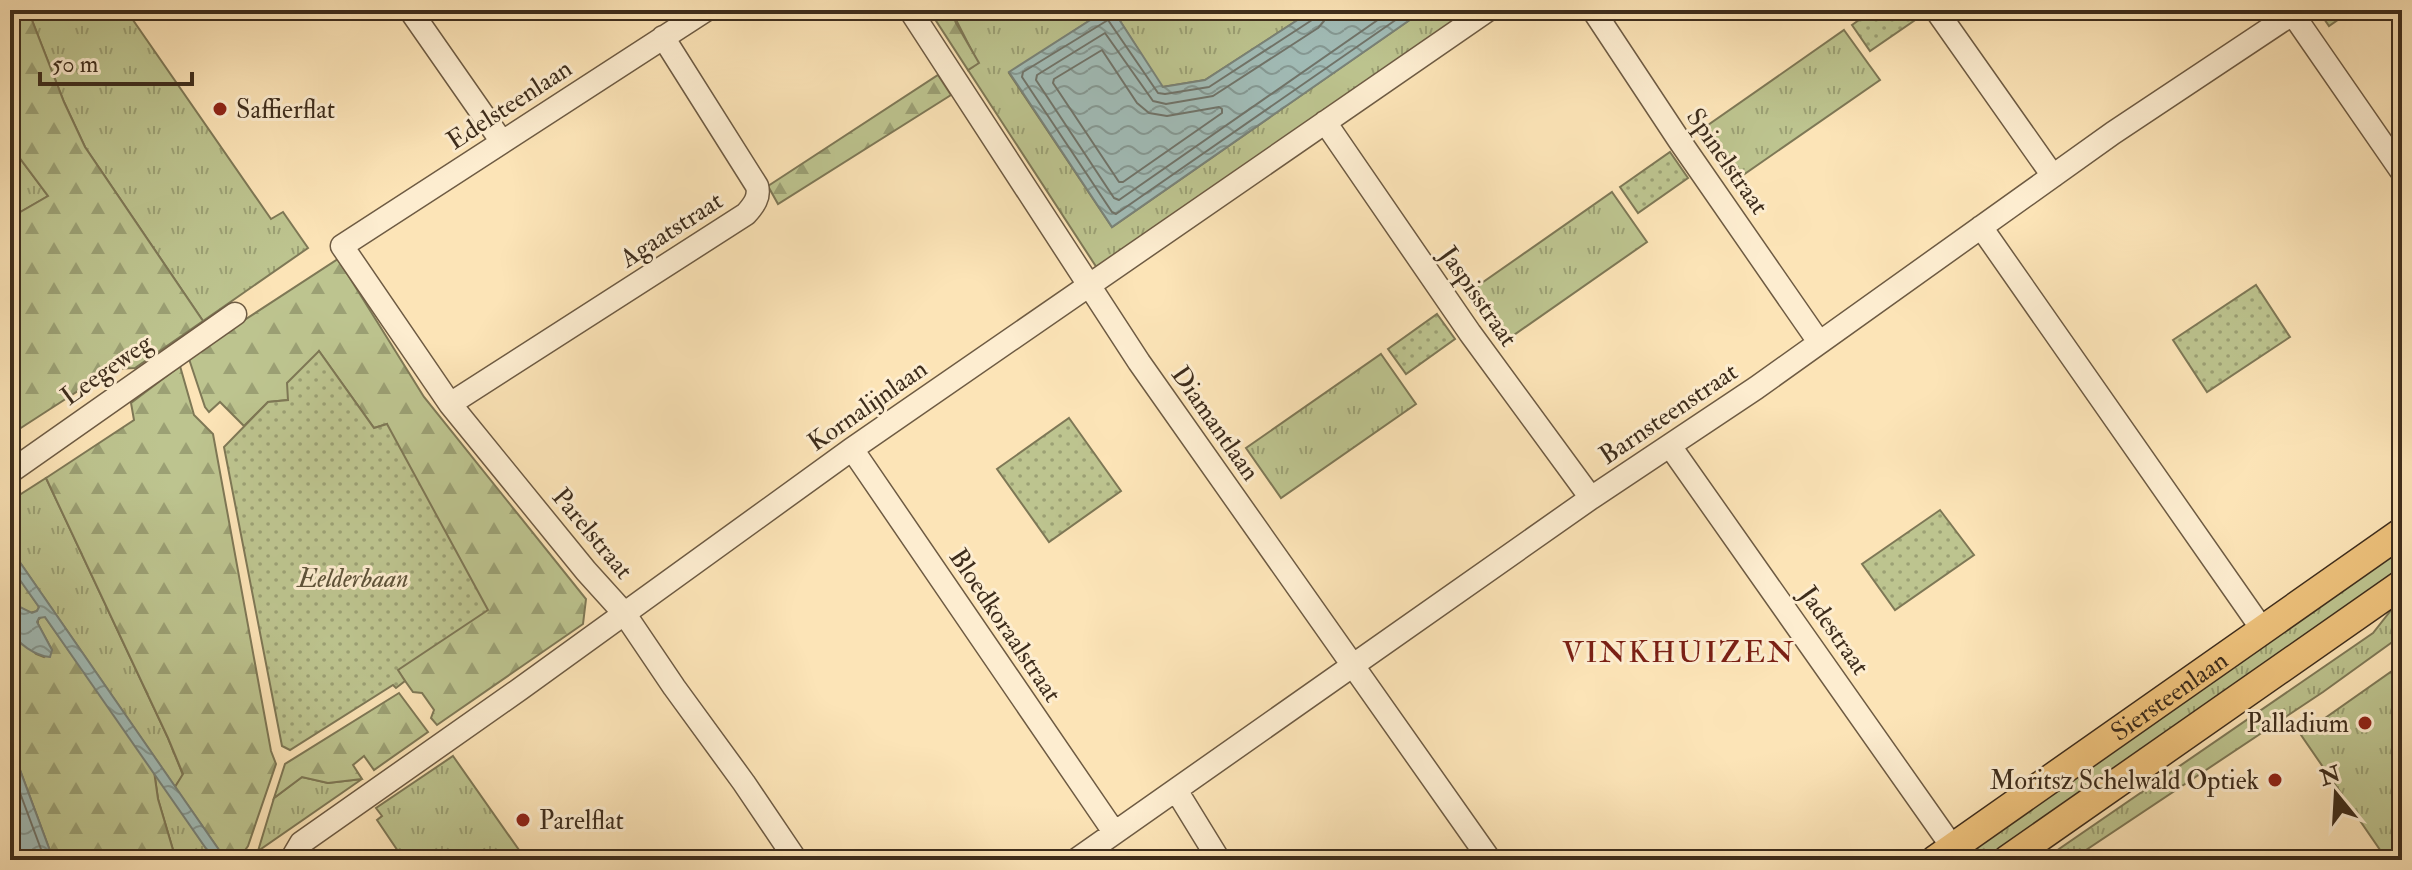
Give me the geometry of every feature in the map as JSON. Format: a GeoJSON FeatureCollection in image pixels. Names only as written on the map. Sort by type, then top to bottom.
{"type":"FeatureCollection","features":[{"type":"Feature","properties":{"kind":"main road","name":"Siersteenlaan"},"geometry":{"type":"LineString","coordinates":[[1944,854],[2402,532]]}},
{"type":"Feature","properties":{"kind":"main road","name":"Siersteenlaan"},"geometry":{"type":"LineString","coordinates":[[2007,860],[2402,584]]}},
{"type":"Feature","properties":{"kind":"street"},"geometry":{"type":"LineString","coordinates":[[410,10],[502,142]]}},
{"type":"Feature","properties":{"kind":"street","name":"Edelsteenlaan"},"geometry":{"type":"LineString","coordinates":[[342,246],[706,10]]}},
{"type":"Feature","properties":{"kind":"street","name":"Diamantlaan"},"geometry":{"type":"LineString","coordinates":[[910,10],[1148,375],[1490,860]]}},
{"type":"Feature","properties":{"kind":"street","name":"Kornalijnlaan"},"geometry":{"type":"LineString","coordinates":[[291,860],[301,843],[852,449],[1488,10]]}},
{"type":"Feature","properties":{"kind":"street","name":"Spinelstraat"},"geometry":{"type":"LineString","coordinates":[[1593,10],[1819,342]]}},
{"type":"Feature","properties":{"kind":"street"},"geometry":{"type":"LineString","coordinates":[[1936,10],[2053,176]]}},
{"type":"Feature","properties":{"kind":"street"},"geometry":{"type":"LineString","coordinates":[[2291,12],[2402,172]]}},
{"type":"Feature","properties":{"kind":"street","name":"Barnsteenstraat"},"geometry":{"type":"LineString","coordinates":[[1076,860],[2113,133],[2291,12]]}},
{"type":"Feature","properties":{"kind":"street","name":"Agaatstraat"},"geometry":{"type":"LineString","coordinates":[[450,404],[746,214],[754,204],[759,193],[757,186],[663,37]]}},
{"type":"Feature","properties":{"kind":"street","name":"Jaspisstraat"},"geometry":{"type":"LineString","coordinates":[[1325,122],[1470,333],[1591,498]]}},
{"type":"Feature","properties":{"kind":"street"},"geometry":{"type":"LineString","coordinates":[[1981,227],[2262,629]]}},
{"type":"Feature","properties":{"kind":"street","name":"Parelstraat"},"geometry":{"type":"LineString","coordinates":[[342,246],[450,404],[624,613],[796,860]]}},
{"type":"Feature","properties":{"kind":"street","name":"Leegeweg"},"geometry":{"type":"LineString","coordinates":[[10,472],[235,314]]}},
{"type":"Feature","properties":{"kind":"street","name":"Jadestraat"},"geometry":{"type":"LineString","coordinates":[[1670,446],[1944,854]]}},
{"type":"Feature","properties":{"kind":"street","name":"Bloedkoraalstraat"},"geometry":{"type":"LineString","coordinates":[[852,449],[1114,832]]}},
{"type":"Feature","properties":{"kind":"street"},"geometry":{"type":"LineString","coordinates":[[1176,790],[1219,860]]}},
{"type":"Feature","properties":{"kind":"green space"},"geometry":{"type":"Polygon","coordinates":[[[10,10],[28,10],[85,147],[203,321],[135,368],[112,369],[10,435],[10,218],[48,196],[10,145],[10,10]]]}},
{"type":"Feature","properties":{"kind":"green space"},"geometry":{"type":"Polygon","coordinates":[[[28,10],[126,10],[271,219],[283,212],[308,248],[203,321],[85,147],[28,10]]]}},
{"type":"Feature","properties":{"kind":"green space"},"geometry":{"type":"Polygon","coordinates":[[[929,10],[951,10],[979,63],[968,70],[929,10]]]}},
{"type":"Feature","properties":{"kind":"green space"},"geometry":{"type":"Polygon","coordinates":[[[951,10],[1106,10],[1009,73],[1112,227],[1424,10],[1471,10],[1097,268],[968,70],[978,63],[951,10]]]}},
{"type":"Feature","properties":{"kind":"green space"},"geometry":{"type":"Polygon","coordinates":[[[1113,10],[1313,10],[1205,80],[1162,87],[1113,10]]]}},
{"type":"Feature","properties":{"kind":"green space"},"geometry":{"type":"Polygon","coordinates":[[[1873,10],[1917,10],[1921,16],[1870,51],[1852,25],[1873,10]]]}},
{"type":"Feature","properties":{"kind":"green space"},"geometry":{"type":"Polygon","coordinates":[[[2318,10],[2352,10],[2329,26],[2318,10]]]}},
{"type":"Feature","properties":{"kind":"green space"},"geometry":{"type":"Polygon","coordinates":[[[1844,30],[1880,80],[1733,182],[1698,132],[1844,30]]]}},
{"type":"Feature","properties":{"kind":"green space"},"geometry":{"type":"Polygon","coordinates":[[[938,75],[951,95],[778,204],[768,186],[938,75]]]}},
{"type":"Feature","properties":{"kind":"green space"},"geometry":{"type":"Polygon","coordinates":[[[10,145],[48,196],[10,218],[10,145]]]}},
{"type":"Feature","properties":{"kind":"green space"},"geometry":{"type":"Polygon","coordinates":[[[1670,152],[1688,178],[1638,213],[1620,187],[1670,152]]]}},
{"type":"Feature","properties":{"kind":"green space"},"geometry":{"type":"Polygon","coordinates":[[[1612,192],[1647,242],[1501,344],[1466,294],[1612,192]]]}},
{"type":"Feature","properties":{"kind":"green space"},"geometry":{"type":"Polygon","coordinates":[[[338,259],[424,397],[586,599],[583,624],[437,725],[431,718],[434,710],[422,693],[413,692],[398,671],[387,424],[374,428],[319,351],[288,400],[268,402],[244,426],[220,402],[209,412],[189,359],[338,259]]]}},
{"type":"Feature","properties":{"kind":"green space"},"geometry":{"type":"Polygon","coordinates":[[[2256,285],[2290,337],[2207,392],[2173,340],[2256,285]]]}},
{"type":"Feature","properties":{"kind":"green space"},"geometry":{"type":"Polygon","coordinates":[[[1437,314],[1455,339],[1406,374],[1388,349],[1437,314]]]}},
{"type":"Feature","properties":{"kind":"green space","name":"Eelderbaan"},"geometry":{"type":"Polygon","coordinates":[[[319,351],[374,428],[387,424],[488,610],[398,670],[405,681],[396,688],[393,685],[290,750],[282,746],[224,447],[268,402],[288,400],[287,383],[319,351]]]}},
{"type":"Feature","properties":{"kind":"green space"},"geometry":{"type":"Polygon","coordinates":[[[1381,354],[1416,404],[1281,498],[1246,448],[1381,354]]]}},
{"type":"Feature","properties":{"kind":"green space"},"geometry":{"type":"Polygon","coordinates":[[[180,366],[194,415],[213,434],[271,751],[276,764],[248,846],[238,860],[226,860],[175,787],[183,774],[168,738],[46,478],[134,420],[131,403],[180,366]]]}},
{"type":"Feature","properties":{"kind":"green space"},"geometry":{"type":"Polygon","coordinates":[[[1069,418],[1121,491],[1049,542],[997,469],[1069,418]]]}},
{"type":"Feature","properties":{"kind":"green space"},"geometry":{"type":"Polygon","coordinates":[[[46,478],[168,738],[183,775],[175,787],[10,548],[10,501],[46,478]]]}},
{"type":"Feature","properties":{"kind":"green space"},"geometry":{"type":"Polygon","coordinates":[[[1940,510],[1974,555],[1895,610],[1862,564],[1940,510]]]}},
{"type":"Feature","properties":{"kind":"green space"},"geometry":{"type":"Polygon","coordinates":[[[2402,542],[2402,576],[1997,860],[1948,860],[2402,542]]]}},
{"type":"Feature","properties":{"kind":"green space"},"geometry":{"type":"Polygon","coordinates":[[[10,565],[39,607],[37,611],[30,613],[18,606],[10,609],[10,565]]]}},
{"type":"Feature","properties":{"kind":"green space"},"geometry":{"type":"Polygon","coordinates":[[[2402,602],[2402,635],[2323,692],[2071,860],[2043,860],[2373,633],[2392,609],[2402,602]]]}},
{"type":"Feature","properties":{"kind":"green space"},"geometry":{"type":"Polygon","coordinates":[[[42,616],[154,771],[158,799],[176,860],[53,859],[10,743],[10,626],[36,654],[44,657],[52,650],[38,624],[42,616]]]}},
{"type":"Feature","properties":{"kind":"green space"},"geometry":{"type":"Polygon","coordinates":[[[2402,664],[2402,860],[2387,860],[2301,735],[2402,664]]]}},
{"type":"Feature","properties":{"kind":"green space"},"geometry":{"type":"Polygon","coordinates":[[[399,693],[428,732],[374,770],[364,756],[353,765],[362,779],[328,783],[302,777],[274,798],[285,764],[399,693]]]}},
{"type":"Feature","properties":{"kind":"green space"},"geometry":{"type":"Polygon","coordinates":[[[453,756],[526,860],[404,860],[377,820],[382,816],[376,808],[453,756]]]}},
{"type":"Feature","properties":{"kind":"green space"},"geometry":{"type":"Polygon","coordinates":[[[154,771],[214,860],[176,860],[158,799],[154,771]]]}},
{"type":"Feature","properties":{"kind":"green space"},"geometry":{"type":"Polygon","coordinates":[[[302,777],[328,783],[362,779],[258,851],[274,798],[302,777]]]}},
{"type":"Feature","properties":{"kind":"water"},"geometry":{"type":"Polygon","coordinates":[[[1106,10],[1113,10],[1163,87],[1205,80],[1313,10],[1424,10],[1112,227],[1009,72],[1106,10]]]}},
{"type":"Feature","properties":{"kind":"water"},"geometry":{"type":"Polygon","coordinates":[[[10,548],[226,860],[214,860],[45,617],[37,622],[52,650],[50,657],[28,648],[14,635],[10,627],[10,609],[18,606],[32,613],[39,607],[10,566],[10,548]]]}},
{"type":"Feature","properties":{"kind":"water"},"geometry":{"type":"Polygon","coordinates":[[[10,743],[53,860],[24,860],[10,820],[10,743]]]}},
{"type":"Feature","properties":{"kind":"place","name":"Saffierflat"},"geometry":{"type":"Point","coordinates":[220,109]}},
{"type":"Feature","properties":{"kind":"place","name":"Palladium"},"geometry":{"type":"Point","coordinates":[2365,723]}},
{"type":"Feature","properties":{"kind":"place","name":"Moritsz Schelwald Optiek"},"geometry":{"type":"Point","coordinates":[2275,780]}},
{"type":"Feature","properties":{"kind":"place","name":"Parelflat"},"geometry":{"type":"Point","coordinates":[523,820]}},
{"type":"Feature","properties":{"kind":"district","name":"VINKHUIZEN"},"geometry":{"type":"Point","coordinates":[1679,652]}}]}
